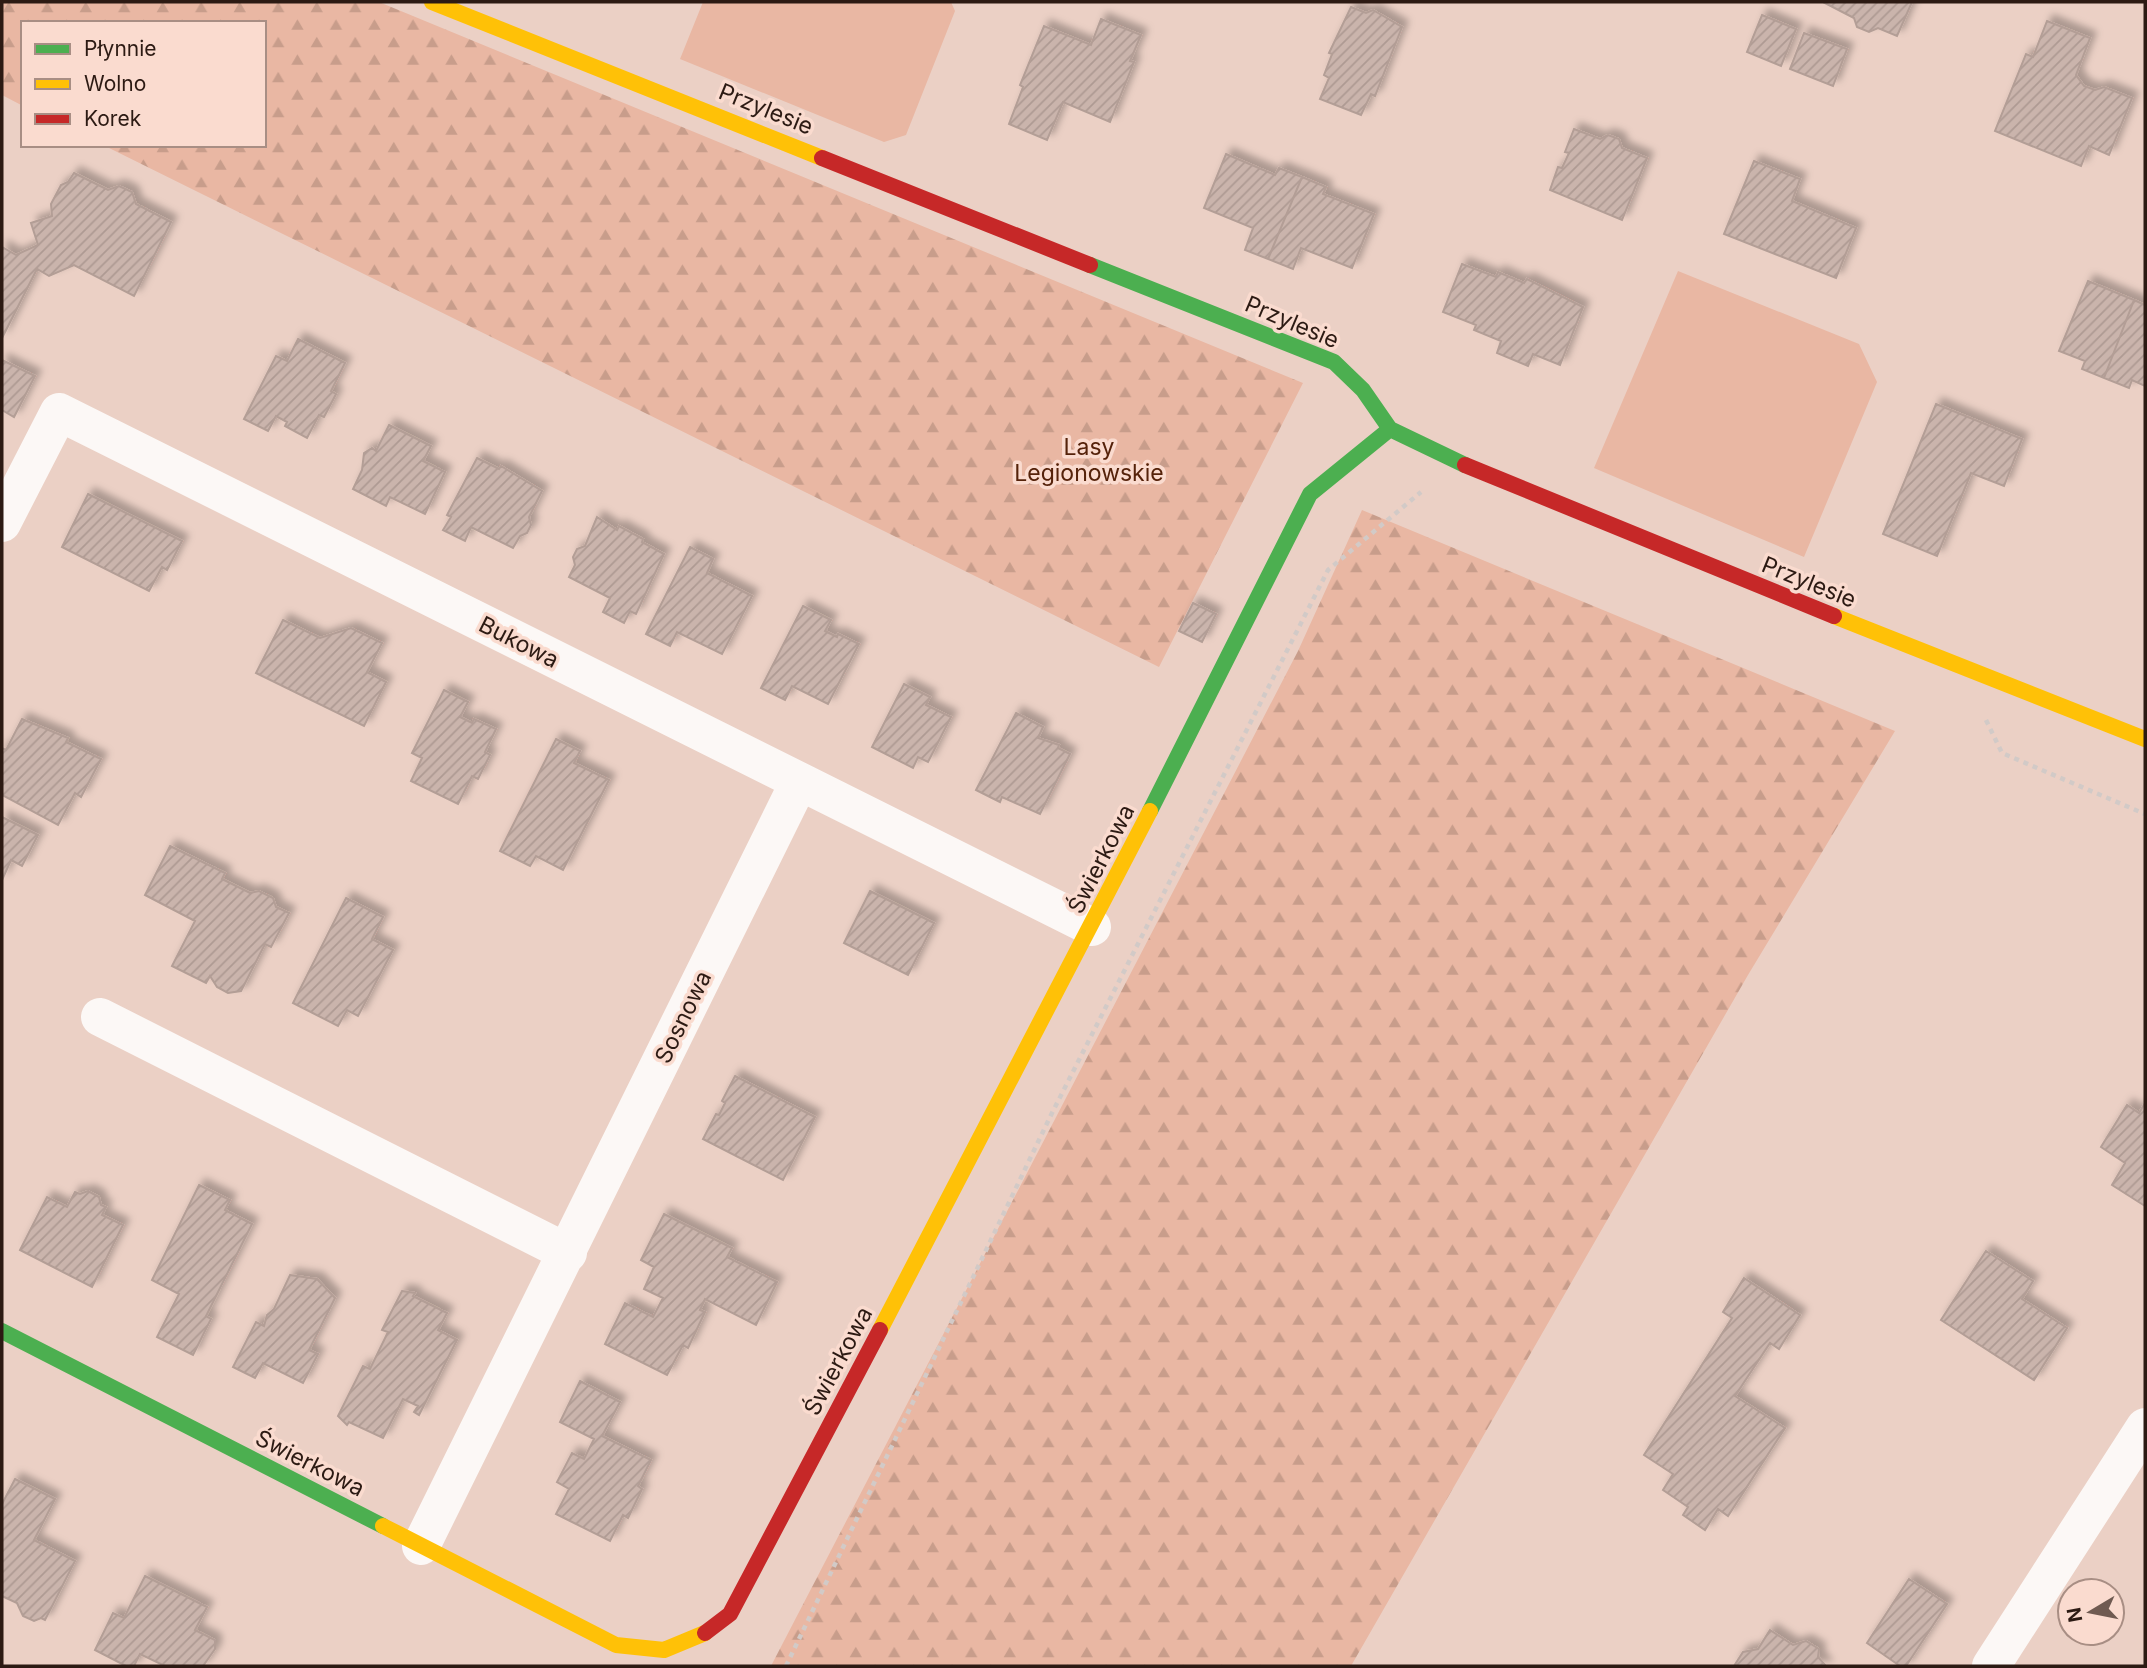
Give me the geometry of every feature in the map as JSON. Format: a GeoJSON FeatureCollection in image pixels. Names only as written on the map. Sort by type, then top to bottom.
{"type":"FeatureCollection","features":[{"type":"Feature","properties":{"kind":"street","name":"Przylesie"},"geometry":{"type":"LineString","coordinates":[[432,2],[1334,362],[1363,390],[1390,429],[1457,463],[2145,739]]}},
{"type":"Feature","properties":{"kind":"street","name":"Bukowa"},"geometry":{"type":"LineString","coordinates":[[2,523],[58,412],[1092,927]]}},
{"type":"Feature","properties":{"kind":"street","name":"Świerkowa"},"geometry":{"type":"LineString","coordinates":[[2,1331],[616,1645],[635,1659],[691,1643],[730,1614],[1092,927],[1310,494],[1390,429]]}},
{"type":"Feature","properties":{"kind":"street","name":"Sosnowa"},"geometry":{"type":"LineString","coordinates":[[421,1546],[799,782]]}},
{"type":"Feature","properties":{"kind":"street"},"geometry":{"type":"LineString","coordinates":[[100,1017],[568,1253]]}},
{"type":"Feature","properties":{"kind":"street"},"geometry":{"type":"LineString","coordinates":[[1991,1666],[2145,1427]]}},
{"type":"Feature","properties":{"kind":"path"},"geometry":{"type":"LineString","coordinates":[[786,1666],[1052,1113],[1328,570],[1457,463]]}},
{"type":"Feature","properties":{"kind":"green space","name":"Lasy Legionowskie"},"geometry":{"type":"Polygon","coordinates":[[[2,2],[379,2],[1303,383],[1159,667],[107,147],[266,147],[266,21],[21,21],[21,105],[2,95],[2,2]]]}},
{"type":"Feature","properties":{"kind":"green space"},"geometry":{"type":"Polygon","coordinates":[[[703,2],[951,2],[955,11],[906,135],[884,142],[680,59],[703,2]]]}},
{"type":"Feature","properties":{"kind":"green space"},"geometry":{"type":"Polygon","coordinates":[[[1678,271],[1859,344],[1877,382],[1804,557],[1594,468],[1678,271]]]}},
{"type":"Feature","properties":{"kind":"green space"},"geometry":{"type":"Polygon","coordinates":[[[1362,510],[1895,731],[1748,975],[1351,1666],[771,1666],[1298,651],[1362,510]]]}},
{"type":"Feature","properties":{"kind":"building"},"geometry":{"type":"Polygon","coordinates":[[[1823,2],[1912,2],[1897,36],[1878,28],[1869,32],[1857,27],[1854,18],[1823,2]]]}},
{"type":"Feature","properties":{"kind":"building"},"geometry":{"type":"Polygon","coordinates":[[[1351,7],[1366,13],[1373,10],[1402,27],[1375,96],[1371,94],[1361,115],[1320,99],[1329,78],[1324,75],[1332,54],[1329,53],[1351,7]]]}},
{"type":"Feature","properties":{"kind":"building"},"geometry":{"type":"Polygon","coordinates":[[[1762,15],[1796,29],[1781,66],[1747,52],[1762,15]]]}},
{"type":"Feature","properties":{"kind":"building"},"geometry":{"type":"Polygon","coordinates":[[[1101,19],[1141,35],[1130,61],[1134,62],[1110,122],[1063,102],[1047,140],[1009,124],[1023,87],[1020,85],[1044,26],[1091,45],[1101,19]]]}},
{"type":"Feature","properties":{"kind":"building"},"geometry":{"type":"Polygon","coordinates":[[[2047,21],[2090,38],[2076,75],[2084,86],[2095,90],[2104,87],[2132,98],[2109,155],[2089,146],[2081,166],[1995,131],[2026,54],[2033,57],[2047,21]]]}},
{"type":"Feature","properties":{"kind":"building"},"geometry":{"type":"Polygon","coordinates":[[[1804,33],[1847,49],[1833,86],[1790,69],[1804,33]]]}},
{"type":"Feature","properties":{"kind":"building"},"geometry":{"type":"Polygon","coordinates":[[[1574,129],[1600,139],[1608,135],[1619,139],[1622,148],[1647,158],[1622,220],[1550,190],[1558,167],[1562,168],[1569,153],[1565,152],[1574,129]]]}},
{"type":"Feature","properties":{"kind":"building"},"geometry":{"type":"Polygon","coordinates":[[[1226,154],[1275,175],[1279,168],[1302,177],[1268,259],[1245,250],[1253,228],[1204,208],[1226,154]]]}},
{"type":"Feature","properties":{"kind":"building"},"geometry":{"type":"Polygon","coordinates":[[[1754,161],[1800,179],[1792,201],[1856,228],[1836,278],[1724,234],[1754,161]]]}},
{"type":"Feature","properties":{"kind":"building"},"geometry":{"type":"Polygon","coordinates":[[[74,173],[108,190],[119,186],[132,192],[136,204],[171,222],[134,296],[74,265],[49,276],[37,269],[2,338],[2,247],[16,255],[38,245],[31,223],[52,216],[51,204],[61,185],[68,182],[74,173]]]}},
{"type":"Feature","properties":{"kind":"building"},"geometry":{"type":"Polygon","coordinates":[[[1302,177],[1326,187],[1323,194],[1374,214],[1352,268],[1301,248],[1293,269],[1268,259],[1302,177]]]}},
{"type":"Feature","properties":{"kind":"building"},"geometry":{"type":"Polygon","coordinates":[[[1462,264],[1496,277],[1498,272],[1524,283],[1527,279],[1583,307],[1560,365],[1533,354],[1528,366],[1497,353],[1501,341],[1474,330],[1476,325],[1443,312],[1462,264]]]}},
{"type":"Feature","properties":{"kind":"building"},"geometry":{"type":"Polygon","coordinates":[[[2088,281],[2134,300],[2104,378],[2082,369],[2085,361],[2059,351],[2088,281]]]}},
{"type":"Feature","properties":{"kind":"building"},"geometry":{"type":"Polygon","coordinates":[[[2134,300],[2145,305],[2145,386],[2132,380],[2129,388],[2104,378],[2134,300]]]}},
{"type":"Feature","properties":{"kind":"building"},"geometry":{"type":"Polygon","coordinates":[[[298,339],[345,363],[331,391],[336,394],[324,417],[319,415],[307,438],[285,426],[287,422],[276,416],[268,431],[244,419],[276,356],[287,361],[298,339]]]}},
{"type":"Feature","properties":{"kind":"building"},"geometry":{"type":"Polygon","coordinates":[[[2,360],[35,376],[14,417],[2,410],[2,360]]]}},
{"type":"Feature","properties":{"kind":"building"},"geometry":{"type":"Polygon","coordinates":[[[1936,404],[2022,439],[2004,486],[1971,473],[1937,556],[1883,534],[1936,404]]]}},
{"type":"Feature","properties":{"kind":"building"},"geometry":{"type":"Polygon","coordinates":[[[389,425],[431,446],[423,461],[445,472],[425,514],[390,497],[386,506],[353,489],[362,470],[364,453],[372,448],[376,451],[389,425]]]}},
{"type":"Feature","properties":{"kind":"building"},"geometry":{"type":"Polygon","coordinates":[[[477,458],[499,469],[501,466],[542,491],[529,517],[531,525],[527,533],[520,536],[513,548],[471,527],[465,541],[443,530],[451,517],[447,515],[477,458]]]}},
{"type":"Feature","properties":{"kind":"building"},"geometry":{"type":"Polygon","coordinates":[[[88,494],[182,541],[167,570],[162,567],[149,591],[62,547],[88,494]]]}},
{"type":"Feature","properties":{"kind":"building"},"geometry":{"type":"Polygon","coordinates":[[[597,517],[617,530],[619,526],[643,539],[642,542],[664,554],[636,614],[630,611],[624,623],[603,612],[610,598],[569,577],[575,565],[573,557],[577,549],[585,546],[597,517]]]}},
{"type":"Feature","properties":{"kind":"building"},"geometry":{"type":"Polygon","coordinates":[[[690,547],[713,559],[707,573],[752,596],[722,654],[677,632],[670,646],[646,634],[690,547]]]}},
{"type":"Feature","properties":{"kind":"building"},"geometry":{"type":"Polygon","coordinates":[[[1193,603],[1216,614],[1202,642],[1179,631],[1193,603]]]}},
{"type":"Feature","properties":{"kind":"building"},"geometry":{"type":"Polygon","coordinates":[[[803,606],[831,620],[825,631],[859,644],[828,704],[792,686],[785,700],[761,688],[803,606]]]}},
{"type":"Feature","properties":{"kind":"building"},"geometry":{"type":"Polygon","coordinates":[[[283,620],[320,638],[351,628],[382,643],[367,672],[386,682],[364,726],[256,673],[283,620]]]}},
{"type":"Feature","properties":{"kind":"building"},"geometry":{"type":"Polygon","coordinates":[[[904,684],[930,697],[926,705],[951,717],[928,762],[918,757],[913,768],[872,747],[904,684]]]}},
{"type":"Feature","properties":{"kind":"building"},"geometry":{"type":"Polygon","coordinates":[[[444,690],[468,702],[460,717],[472,723],[474,719],[496,729],[485,752],[490,755],[478,779],[472,776],[458,804],[411,781],[422,758],[412,753],[444,690]]]}},
{"type":"Feature","properties":{"kind":"building"},"geometry":{"type":"Polygon","coordinates":[[[1016,713],[1043,727],[1038,738],[1059,745],[1058,748],[1070,754],[1040,814],[1002,797],[1000,802],[976,790],[1016,713]]]}},
{"type":"Feature","properties":{"kind":"building"},"geometry":{"type":"Polygon","coordinates":[[[22,719],[68,738],[66,742],[101,759],[81,797],[75,793],[58,825],[2,795],[2,748],[6,750],[22,719]]]}},
{"type":"Feature","properties":{"kind":"building"},"geometry":{"type":"Polygon","coordinates":[[[556,739],[580,751],[574,763],[609,780],[563,870],[536,856],[530,866],[500,851],[556,739]]]}},
{"type":"Feature","properties":{"kind":"building"},"geometry":{"type":"Polygon","coordinates":[[[2,817],[38,835],[22,866],[11,860],[2,880],[2,817]]]}},
{"type":"Feature","properties":{"kind":"building"},"geometry":{"type":"Polygon","coordinates":[[[170,846],[225,873],[222,879],[250,893],[259,891],[273,898],[276,907],[289,913],[271,947],[265,944],[241,991],[228,993],[217,987],[210,976],[206,983],[172,966],[195,921],[145,895],[170,846]]]}},
{"type":"Feature","properties":{"kind":"building"},"geometry":{"type":"Polygon","coordinates":[[[870,891],[934,923],[908,975],[844,943],[870,891]]]}},
{"type":"Feature","properties":{"kind":"building"},"geometry":{"type":"Polygon","coordinates":[[[346,898],[383,917],[372,939],[393,950],[358,1016],[347,1010],[338,1026],[293,1003],[346,898]]]}},
{"type":"Feature","properties":{"kind":"building"},"geometry":{"type":"Polygon","coordinates":[[[735,1076],[815,1117],[783,1180],[703,1139],[716,1114],[719,1115],[725,1103],[722,1101],[735,1076]]]}},
{"type":"Feature","properties":{"kind":"building"},"geometry":{"type":"Polygon","coordinates":[[[2145,1103],[2145,1206],[2112,1185],[2125,1163],[2101,1147],[2127,1105],[2139,1113],[2145,1103]]]}},
{"type":"Feature","properties":{"kind":"building"},"geometry":{"type":"Polygon","coordinates":[[[199,1185],[230,1200],[225,1210],[252,1224],[206,1316],[211,1319],[193,1355],[157,1337],[179,1294],[152,1280],[199,1185]]]}},
{"type":"Feature","properties":{"kind":"building"},"geometry":{"type":"Polygon","coordinates":[[[88,1191],[99,1197],[101,1205],[106,1207],[102,1215],[123,1225],[92,1287],[20,1250],[47,1197],[67,1207],[75,1192],[80,1194],[88,1191]]]}},
{"type":"Feature","properties":{"kind":"building"},"geometry":{"type":"Polygon","coordinates":[[[664,1214],[732,1248],[727,1257],[777,1282],[756,1325],[705,1299],[700,1310],[705,1312],[688,1348],[683,1345],[667,1375],[605,1344],[625,1303],[653,1317],[663,1298],[644,1289],[654,1267],[641,1260],[664,1214]]]}},
{"type":"Feature","properties":{"kind":"building"},"geometry":{"type":"Polygon","coordinates":[[[1986,1251],[2033,1281],[2022,1299],[2067,1328],[2034,1380],[1941,1320],[1986,1251]]]}},
{"type":"Feature","properties":{"kind":"building"},"geometry":{"type":"Polygon","coordinates":[[[290,1275],[317,1279],[335,1298],[309,1350],[318,1354],[303,1383],[263,1363],[255,1378],[233,1367],[256,1322],[264,1326],[267,1315],[274,1309],[290,1275]]]}},
{"type":"Feature","properties":{"kind":"building"},"geometry":{"type":"Polygon","coordinates":[[[1744,1278],[1800,1315],[1779,1349],[1770,1343],[1735,1396],[1785,1428],[1728,1516],[1718,1509],[1705,1530],[1683,1515],[1688,1507],[1663,1490],[1673,1474],[1644,1455],[1732,1318],[1723,1312],[1744,1278]]]}},
{"type":"Feature","properties":{"kind":"building"},"geometry":{"type":"Polygon","coordinates":[[[402,1291],[415,1293],[413,1296],[447,1313],[438,1330],[457,1340],[419,1415],[414,1412],[418,1406],[403,1399],[383,1438],[349,1422],[347,1425],[338,1416],[363,1366],[370,1369],[388,1332],[382,1330],[402,1291]]]}},
{"type":"Feature","properties":{"kind":"building"},"geometry":{"type":"Polygon","coordinates":[[[580,1381],[620,1402],[602,1436],[651,1460],[638,1486],[642,1489],[628,1518],[623,1515],[610,1541],[556,1514],[569,1489],[557,1482],[572,1453],[584,1459],[594,1439],[560,1422],[580,1381]]]}},
{"type":"Feature","properties":{"kind":"building"},"geometry":{"type":"Polygon","coordinates":[[[15,1479],[55,1499],[34,1540],[75,1561],[45,1620],[41,1618],[34,1621],[23,1616],[17,1603],[2,1596],[2,1504],[15,1479]]]}},
{"type":"Feature","properties":{"kind":"building"},"geometry":{"type":"Polygon","coordinates":[[[145,1576],[207,1607],[195,1630],[215,1640],[215,1649],[203,1666],[165,1666],[140,1654],[134,1666],[126,1666],[95,1650],[113,1613],[124,1618],[145,1576]]]}},
{"type":"Feature","properties":{"kind":"building"},"geometry":{"type":"Polygon","coordinates":[[[1909,1579],[1947,1604],[1906,1666],[1900,1666],[1867,1643],[1909,1579]]]}},
{"type":"Feature","properties":{"kind":"building"},"geometry":{"type":"Polygon","coordinates":[[[1770,1630],[1793,1645],[1806,1641],[1819,1649],[1818,1657],[1826,1666],[1734,1666],[1743,1652],[1758,1649],[1770,1630]]]}},
{"type":"Feature","properties":{"kind":"traffic: fast"},"geometry":{"type":"LineString","coordinates":[[1090,265],[1334,362],[1363,390],[1390,429],[1465,465]]}},
{"type":"Feature","properties":{"kind":"traffic: fast"},"geometry":{"type":"LineString","coordinates":[[1150,811],[1310,494],[1390,429]]}},
{"type":"Feature","properties":{"kind":"traffic: fast"},"geometry":{"type":"LineString","coordinates":[[2,1331],[383,1526]]}},
{"type":"Feature","properties":{"kind":"traffic: slow"},"geometry":{"type":"LineString","coordinates":[[432,2],[822,158]]}},
{"type":"Feature","properties":{"kind":"traffic: slow"},"geometry":{"type":"LineString","coordinates":[[1834,616],[2145,739]]}},
{"type":"Feature","properties":{"kind":"traffic: slow"},"geometry":{"type":"LineString","coordinates":[[880,1330],[1150,811]]}},
{"type":"Feature","properties":{"kind":"traffic: slow"},"geometry":{"type":"LineString","coordinates":[[383,1526],[616,1645],[664,1650],[705,1633]]}},
{"type":"Feature","properties":{"kind":"traffic: jam"},"geometry":{"type":"LineString","coordinates":[[822,158],[1090,265]]}},
{"type":"Feature","properties":{"kind":"traffic: jam"},"geometry":{"type":"LineString","coordinates":[[1465,465],[1834,616]]}},
{"type":"Feature","properties":{"kind":"traffic: jam"},"geometry":{"type":"LineString","coordinates":[[705,1633],[730,1614],[880,1330]]}}]}
